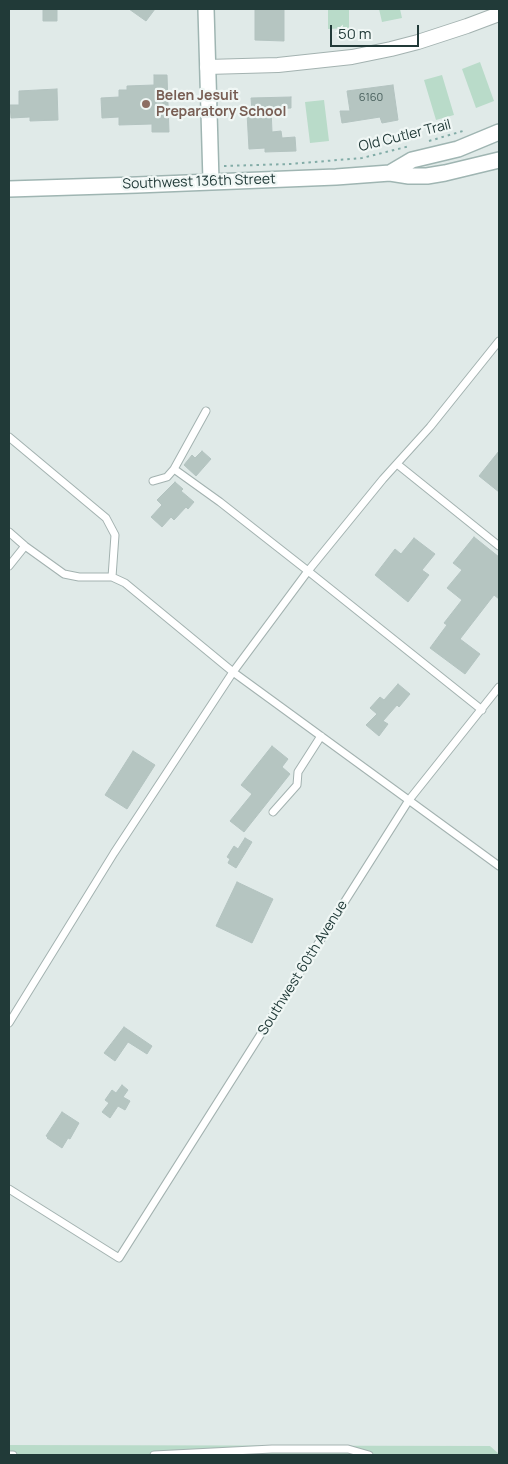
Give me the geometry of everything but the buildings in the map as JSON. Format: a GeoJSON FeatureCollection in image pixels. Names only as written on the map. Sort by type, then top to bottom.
{"type":"FeatureCollection","features":[{"type":"Feature","properties":{"kind":"main road"},"geometry":{"type":"LineString","coordinates":[[206,9],[211,181]]}},
{"type":"Feature","properties":{"kind":"main road","name":"Southwest 136th Street"},"geometry":{"type":"LineString","coordinates":[[390,173],[412,160],[458,149],[499,132]]}},
{"type":"Feature","properties":{"kind":"main road"},"geometry":{"type":"LineString","coordinates":[[458,149],[499,141]]}},
{"type":"Feature","properties":{"kind":"main road","name":"Southwest 136th Street"},"geometry":{"type":"LineString","coordinates":[[9,189],[336,177],[390,173],[427,176],[499,160]]}},
{"type":"Feature","properties":{"kind":"street"},"geometry":{"type":"LineString","coordinates":[[207,67],[278,65],[352,57],[418,42],[499,14]]}},
{"type":"Feature","properties":{"kind":"lane"},"geometry":{"type":"LineString","coordinates":[[9,1023],[114,854],[233,672],[308,571],[383,480],[430,427],[499,341]]}},
{"type":"Feature","properties":{"kind":"lane"},"geometry":{"type":"LineString","coordinates":[[153,481],[167,477],[174,469],[206,411]]}},
{"type":"Feature","properties":{"kind":"lane"},"geometry":{"type":"LineString","coordinates":[[9,436],[106,518],[115,535],[112,577]]}},
{"type":"Feature","properties":{"kind":"lane"},"geometry":{"type":"LineString","coordinates":[[398,464],[499,546]]}},
{"type":"Feature","properties":{"kind":"lane"},"geometry":{"type":"LineString","coordinates":[[174,469],[220,502],[482,710]]}},
{"type":"Feature","properties":{"kind":"lane"},"geometry":{"type":"LineString","coordinates":[[9,532],[64,574],[86,577],[112,577],[125,583],[233,672],[499,866]]}},
{"type":"Feature","properties":{"kind":"lane"},"geometry":{"type":"LineString","coordinates":[[9,566],[26,546]]}},
{"type":"Feature","properties":{"kind":"lane","name":"Southwest 60th Avenue"},"geometry":{"type":"LineString","coordinates":[[9,1189],[119,1258],[410,800],[499,687]]}},
{"type":"Feature","properties":{"kind":"lane"},"geometry":{"type":"LineString","coordinates":[[273,812],[297,785],[298,772],[321,736]]}},
{"type":"Feature","properties":{"kind":"lane"},"geometry":{"type":"LineString","coordinates":[[154,1455],[272,1449],[348,1449],[369,1455]]}},
{"type":"Feature","properties":{"kind":"path","name":"Old Cutler Trail"},"geometry":{"type":"LineString","coordinates":[[427,141],[468,130]]}},
{"type":"Feature","properties":{"kind":"path","name":"Old Cutler Trail"},"geometry":{"type":"LineString","coordinates":[[226,166],[276,165],[362,158],[412,145]]}},
{"type":"Feature","properties":{"kind":"green space"},"geometry":{"type":"Polygon","coordinates":[[[328,9],[349,9],[349,28],[328,29],[328,9]]]}},
{"type":"Feature","properties":{"kind":"green space"},"geometry":{"type":"Polygon","coordinates":[[[379,9],[400,9],[402,18],[382,22],[379,9]]]}},
{"type":"Feature","properties":{"kind":"green space"},"geometry":{"type":"Polygon","coordinates":[[[480,62],[494,101],[476,108],[462,69],[480,62]]]}},
{"type":"Feature","properties":{"kind":"green space"},"geometry":{"type":"Polygon","coordinates":[[[442,75],[454,115],[436,120],[424,80],[442,75]]]}},
{"type":"Feature","properties":{"kind":"green space"},"geometry":{"type":"Polygon","coordinates":[[[324,100],[329,141],[310,143],[305,102],[324,100]]]}},
{"type":"Feature","properties":{"kind":"green space"},"geometry":{"type":"Polygon","coordinates":[[[9,1445],[490,1446],[499,1455],[9,1455],[9,1445]]]}},
{"type":"Feature","properties":{"kind":"place","name":"Belen Jesuit Preparatory School"},"geometry":{"type":"Point","coordinates":[146,104]}}]}
